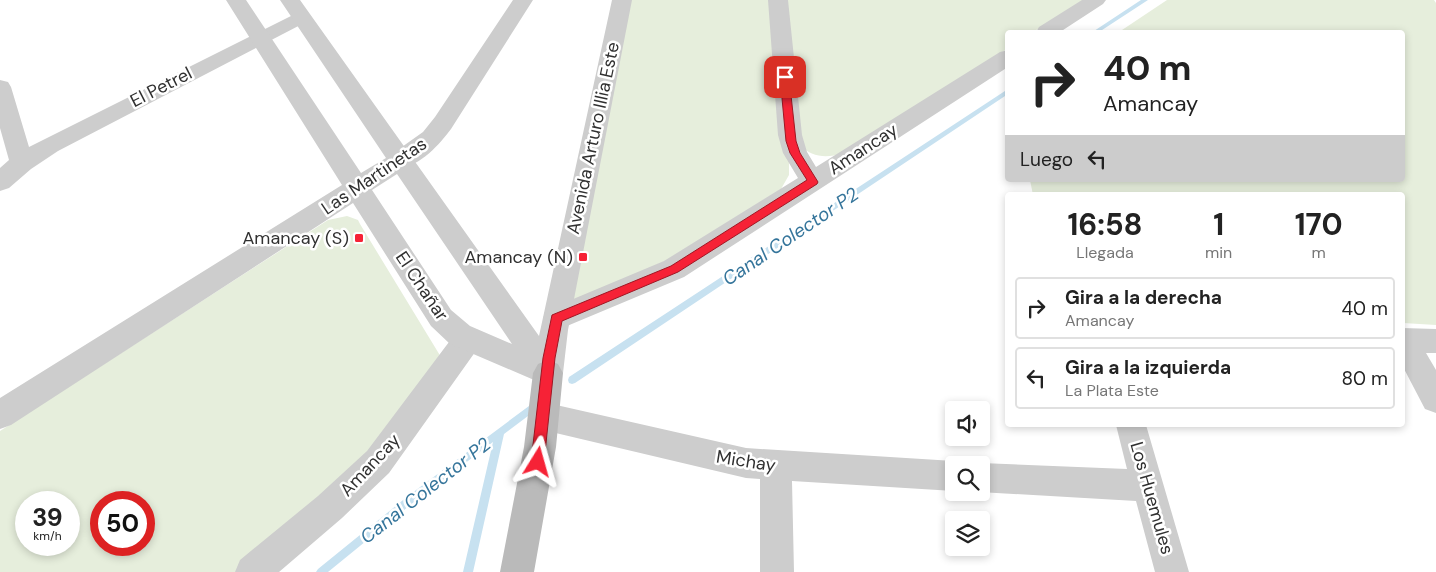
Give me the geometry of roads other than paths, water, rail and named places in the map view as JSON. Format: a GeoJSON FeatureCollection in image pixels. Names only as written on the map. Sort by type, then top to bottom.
{"type":"FeatureCollection","features":[{"type":"Feature","properties":{"kind":"main road","name":"Avenida Arturo Illia Este"},"geometry":{"type":"LineString","coordinates":[[516,572],[535,478],[548,373]]}},
{"type":"Feature","properties":{"kind":"street","name":"El Chañar"},"geometry":{"type":"LineString","coordinates":[[236,0],[441,318],[453,330],[468,340],[548,373]]}},
{"type":"Feature","properties":{"kind":"street","name":"Las Martinetas"},"geometry":{"type":"LineString","coordinates":[[0,415],[401,160],[430,138],[443,123],[523,0]]}},
{"type":"Feature","properties":{"kind":"street","name":"Avenida Arturo Illia Este"},"geometry":{"type":"LineString","coordinates":[[548,373],[557,318],[622,0]]}},
{"type":"Feature","properties":{"kind":"street"},"geometry":{"type":"LineString","coordinates":[[778,0],[790,135],[795,153],[813,182]]}},
{"type":"Feature","properties":{"kind":"street"},"geometry":{"type":"LineString","coordinates":[[1049,30],[1096,0]]}},
{"type":"Feature","properties":{"kind":"street","name":"El Petrel"},"geometry":{"type":"LineString","coordinates":[[0,182],[22,162],[50,145],[260,36],[296,8]]}},
{"type":"Feature","properties":{"kind":"street"},"geometry":{"type":"LineString","coordinates":[[296,8],[548,373]]}},
{"type":"Feature","properties":{"kind":"street","name":"Amancay"},"geometry":{"type":"LineString","coordinates":[[557,318],[674,269],[1005,59]]}},
{"type":"Feature","properties":{"kind":"street"},"geometry":{"type":"LineString","coordinates":[[0,87],[22,162]]}},
{"type":"Feature","properties":{"kind":"street","name":"Amancay"},"geometry":{"type":"LineString","coordinates":[[252,572],[330,507],[378,462],[468,340]]}},
{"type":"Feature","properties":{"kind":"street"},"geometry":{"type":"LineString","coordinates":[[1405,340],[1436,341]]}},
{"type":"Feature","properties":{"kind":"street"},"geometry":{"type":"LineString","coordinates":[[1405,344],[1436,399]]}},
{"type":"Feature","properties":{"kind":"street","name":"Michay"},"geometry":{"type":"LineString","coordinates":[[544,416],[732,461],[776,467],[945,476]]}},
{"type":"Feature","properties":{"kind":"street","name":"Los Huemules"},"geometry":{"type":"LineString","coordinates":[[1132,427],[1172,572]]}},
{"type":"Feature","properties":{"kind":"street"},"geometry":{"type":"LineString","coordinates":[[776,467],[777,572]]}},
{"type":"Feature","properties":{"kind":"street"},"geometry":{"type":"LineString","coordinates":[[990,478],[1148,486]]}},
{"type":"Feature","properties":{"kind":"waterway","name":"Canal Colector P2"},"geometry":{"type":"LineString","coordinates":[[1099,30],[1145,0]]}},
{"type":"Feature","properties":{"kind":"waterway","name":"Canal Colector P2"},"geometry":{"type":"LineString","coordinates":[[572,380],[1005,93]]}},
{"type":"Feature","properties":{"kind":"waterway","name":"Canal Colector P2"},"geometry":{"type":"LineString","coordinates":[[321,572],[411,499],[529,410]]}},
{"type":"Feature","properties":{"kind":"waterway"},"geometry":{"type":"LineString","coordinates":[[468,572],[500,432]]}},
{"type":"Feature","properties":{"kind":"place","name":"Amancay (S)"},"geometry":{"type":"Point","coordinates":[359,238]}},
{"type":"Feature","properties":{"kind":"place","name":"Amancay (N)"},"geometry":{"type":"Point","coordinates":[583,257]}}]}
